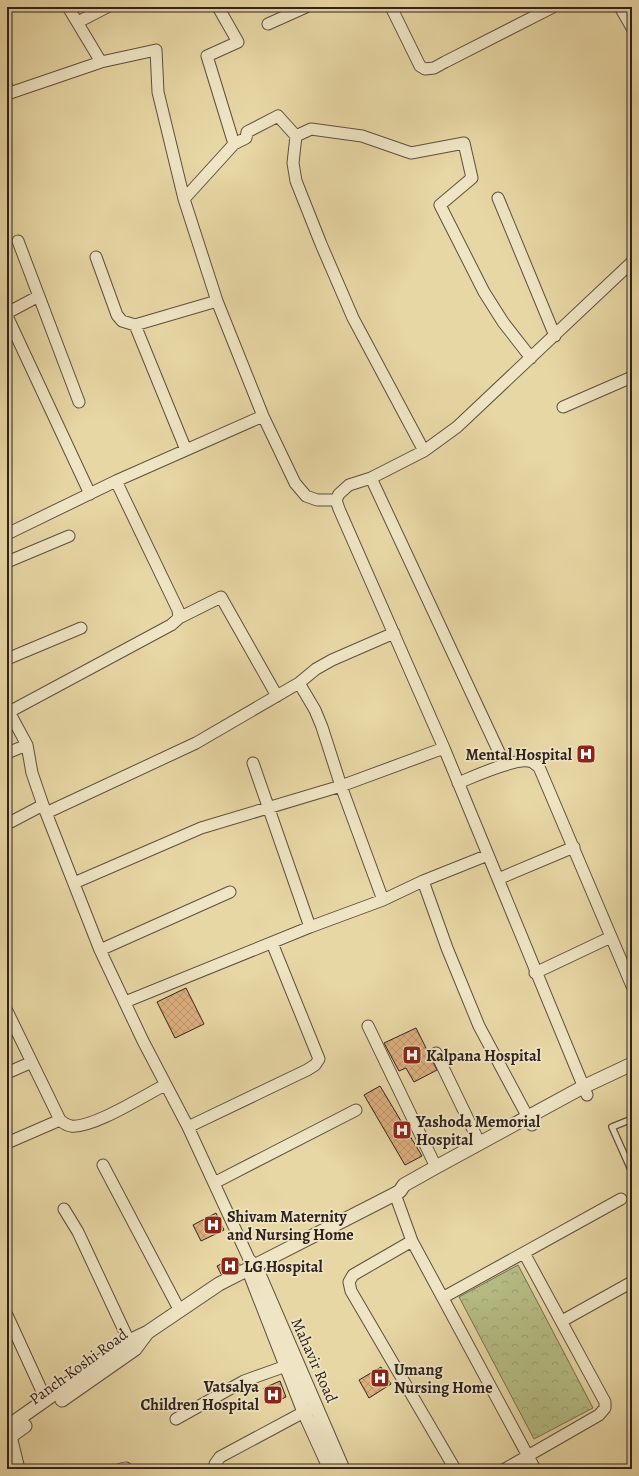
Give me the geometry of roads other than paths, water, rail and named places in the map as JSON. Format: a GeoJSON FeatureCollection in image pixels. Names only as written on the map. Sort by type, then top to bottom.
{"type":"FeatureCollection","features":[{"type":"Feature","properties":{"kind":"street"},"geometry":{"type":"LineString","coordinates":[[68,7],[101,62]]}},
{"type":"Feature","properties":{"kind":"street"},"geometry":{"type":"LineString","coordinates":[[78,22],[107,7]]}},
{"type":"Feature","properties":{"kind":"street"},"geometry":{"type":"LineString","coordinates":[[218,7],[238,42],[207,56],[234,144]]}},
{"type":"Feature","properties":{"kind":"street"},"geometry":{"type":"LineString","coordinates":[[268,24],[306,7]]}},
{"type":"Feature","properties":{"kind":"street"},"geometry":{"type":"LineString","coordinates":[[391,7],[420,66],[425,69],[434,68],[549,8]]}},
{"type":"Feature","properties":{"kind":"street"},"geometry":{"type":"LineString","coordinates":[[620,7],[632,28]]}},
{"type":"Feature","properties":{"kind":"street"},"geometry":{"type":"LineString","coordinates":[[7,87],[10,93],[101,62],[156,50],[158,92],[184,199],[217,301],[263,416],[295,483],[306,496],[317,500],[336,500]]}},
{"type":"Feature","properties":{"kind":"street"},"geometry":{"type":"LineString","coordinates":[[184,199],[234,144],[246,138],[247,132],[278,116],[296,136]]}},
{"type":"Feature","properties":{"kind":"street"},"geometry":{"type":"LineString","coordinates":[[296,136],[311,129],[362,136],[411,153],[464,143],[472,178],[440,206],[484,292],[503,322],[531,358]]}},
{"type":"Feature","properties":{"kind":"street"},"geometry":{"type":"LineString","coordinates":[[296,136],[292,163],[296,181],[321,244],[353,318],[424,452]]}},
{"type":"Feature","properties":{"kind":"street"},"geometry":{"type":"LineString","coordinates":[[498,198],[555,336]]}},
{"type":"Feature","properties":{"kind":"street"},"geometry":{"type":"LineString","coordinates":[[18,241],[79,402]]}},
{"type":"Feature","properties":{"kind":"street"},"geometry":{"type":"LineString","coordinates":[[96,256],[117,315],[122,322],[135,324],[217,301]]}},
{"type":"Feature","properties":{"kind":"street"},"geometry":{"type":"LineString","coordinates":[[632,262],[555,336],[456,427],[424,452],[372,478],[349,485],[339,494],[336,500],[444,748],[535,973],[585,1091],[632,1074]]}},
{"type":"Feature","properties":{"kind":"street"},"geometry":{"type":"LineString","coordinates":[[7,313],[39,296]]}},
{"type":"Feature","properties":{"kind":"street"},"geometry":{"type":"LineString","coordinates":[[7,316],[90,494]]}},
{"type":"Feature","properties":{"kind":"street"},"geometry":{"type":"LineString","coordinates":[[135,324],[186,450]]}},
{"type":"Feature","properties":{"kind":"street"},"geometry":{"type":"LineString","coordinates":[[563,407],[632,377]]}},
{"type":"Feature","properties":{"kind":"street"},"geometry":{"type":"LineString","coordinates":[[7,534],[116,481],[263,416]]}},
{"type":"Feature","properties":{"kind":"street"},"geometry":{"type":"LineString","coordinates":[[372,478],[505,765]]}},
{"type":"Feature","properties":{"kind":"street"},"geometry":{"type":"LineString","coordinates":[[116,481],[178,610],[179,618]]}},
{"type":"Feature","properties":{"kind":"street"},"geometry":{"type":"LineString","coordinates":[[7,562],[68,536]]}},
{"type":"Feature","properties":{"kind":"street"},"geometry":{"type":"LineString","coordinates":[[277,696],[221,597],[179,618],[171,625],[8,710],[27,745],[32,773],[44,809],[100,950],[165,1084],[188,1126],[251,1264],[286,1366],[304,1412],[330,1469]]}},
{"type":"Feature","properties":{"kind":"street"},"geometry":{"type":"LineString","coordinates":[[7,659],[81,628]]}},
{"type":"Feature","properties":{"kind":"street"},"geometry":{"type":"LineString","coordinates":[[7,824],[196,743],[299,683],[316,669],[332,660],[394,633]]}},
{"type":"Feature","properties":{"kind":"street"},"geometry":{"type":"LineString","coordinates":[[299,683],[315,710],[322,727],[341,786],[383,900]]}},
{"type":"Feature","properties":{"kind":"street"},"geometry":{"type":"LineString","coordinates":[[7,752],[27,745]]}},
{"type":"Feature","properties":{"kind":"street"},"geometry":{"type":"LineString","coordinates":[[74,883],[201,828],[341,786],[444,748]]}},
{"type":"Feature","properties":{"kind":"street"},"geometry":{"type":"LineString","coordinates":[[458,783],[505,765],[532,761],[539,767],[632,986]]}},
{"type":"Feature","properties":{"kind":"street"},"geometry":{"type":"LineString","coordinates":[[252,763],[310,927]]}},
{"type":"Feature","properties":{"kind":"street"},"geometry":{"type":"LineString","coordinates":[[498,879],[574,847]]}},
{"type":"Feature","properties":{"kind":"street"},"geometry":{"type":"LineString","coordinates":[[125,1002],[310,927],[383,900],[423,880],[488,855]]}},
{"type":"Feature","properties":{"kind":"street"},"geometry":{"type":"LineString","coordinates":[[423,880],[447,948],[479,1026],[530,1122],[407,1191],[398,1193],[412,1241],[444,1297],[536,1469]]}},
{"type":"Feature","properties":{"kind":"street"},"geometry":{"type":"LineString","coordinates":[[100,950],[230,892]]}},
{"type":"Feature","properties":{"kind":"street"},"geometry":{"type":"LineString","coordinates":[[535,973],[611,937]]}},
{"type":"Feature","properties":{"kind":"street"},"geometry":{"type":"LineString","coordinates":[[188,1126],[315,1065],[318,1058],[272,943]]}},
{"type":"Feature","properties":{"kind":"street"},"geometry":{"type":"LineString","coordinates":[[7,1011],[60,1120],[64,1124],[77,1126],[103,1118],[165,1084]]}},
{"type":"Feature","properties":{"kind":"street"},"geometry":{"type":"LineString","coordinates":[[368,1026],[436,1167]]}},
{"type":"Feature","properties":{"kind":"street"},"geometry":{"type":"LineString","coordinates":[[436,1053],[480,1144]]}},
{"type":"Feature","properties":{"kind":"street"},"geometry":{"type":"LineString","coordinates":[[7,1073],[32,1062]]}},
{"type":"Feature","properties":{"kind":"street","name":"Panch Koshi Road"},"geometry":{"type":"LineString","coordinates":[[8,1434],[46,1400],[129,1341],[148,1332],[251,1264],[398,1193],[404,1185],[436,1167],[480,1144],[530,1122],[632,1064]]}},
{"type":"Feature","properties":{"kind":"street"},"geometry":{"type":"LineString","coordinates":[[214,1183],[356,1110]]}},
{"type":"Feature","properties":{"kind":"street"},"geometry":{"type":"LineString","coordinates":[[7,1143],[60,1120]]}},
{"type":"Feature","properties":{"kind":"street"},"geometry":{"type":"LineString","coordinates":[[103,1165],[180,1310]]}},
{"type":"Feature","properties":{"kind":"street"},"geometry":{"type":"LineString","coordinates":[[444,1297],[621,1200]]}},
{"type":"Feature","properties":{"kind":"street"},"geometry":{"type":"LineString","coordinates":[[64,1209],[78,1232],[129,1341]]}},
{"type":"Feature","properties":{"kind":"street"},"geometry":{"type":"LineString","coordinates":[[412,1241],[353,1275],[349,1282],[351,1291],[455,1469]]}},
{"type":"Feature","properties":{"kind":"street"},"geometry":{"type":"LineString","coordinates":[[505,1469],[599,1415],[605,1408],[605,1402],[524,1253]]}},
{"type":"Feature","properties":{"kind":"street","name":"Mahavir Road"},"geometry":{"type":"LineString","coordinates":[[251,1264],[317,1407],[343,1469]]}},
{"type":"Feature","properties":{"kind":"street"},"geometry":{"type":"LineString","coordinates":[[562,1321],[632,1282]]}},
{"type":"Feature","properties":{"kind":"street"},"geometry":{"type":"LineString","coordinates":[[7,1314],[46,1400]]}},
{"type":"Feature","properties":{"kind":"street","name":"Panch Koshi Road"},"geometry":{"type":"LineString","coordinates":[[8,1434],[135,1349],[148,1332]]}},
{"type":"Feature","properties":{"kind":"street"},"geometry":{"type":"LineString","coordinates":[[176,1419],[244,1381],[286,1366]]}},
{"type":"Feature","properties":{"kind":"street"},"geometry":{"type":"LineString","coordinates":[[215,1469],[215,1464],[220,1457],[304,1412],[317,1407]]}},
{"type":"Feature","properties":{"kind":"street"},"geometry":{"type":"LineString","coordinates":[[8,1434],[19,1469]]}},
{"type":"Feature","properties":{"kind":"street"},"geometry":{"type":"LineString","coordinates":[[121,1469],[126,1468]]}},
{"type":"Feature","properties":{"kind":"lane"},"geometry":{"type":"LineString","coordinates":[[632,1119],[612,1127],[632,1172]]}},
{"type":"Feature","properties":{"kind":"place","name":"Mental Hospital"},"geometry":{"type":"Point","coordinates":[586,754]}},
{"type":"Feature","properties":{"kind":"place","name":"Kalpana Hospital"},"geometry":{"type":"Point","coordinates":[412,1055]}},
{"type":"Feature","properties":{"kind":"place","name":"Yashoda Memorial Hospital"},"geometry":{"type":"Point","coordinates":[402,1130]}},
{"type":"Feature","properties":{"kind":"place","name":"Shivam Maternity and Nursing Home"},"geometry":{"type":"Point","coordinates":[213,1225]}},
{"type":"Feature","properties":{"kind":"place","name":"LG Hospital"},"geometry":{"type":"Point","coordinates":[230,1266]}},
{"type":"Feature","properties":{"kind":"place","name":"Umang Nursing Home"},"geometry":{"type":"Point","coordinates":[380,1378]}},
{"type":"Feature","properties":{"kind":"place","name":"Vatsalya Children Hospital"},"geometry":{"type":"Point","coordinates":[273,1395]}}]}
